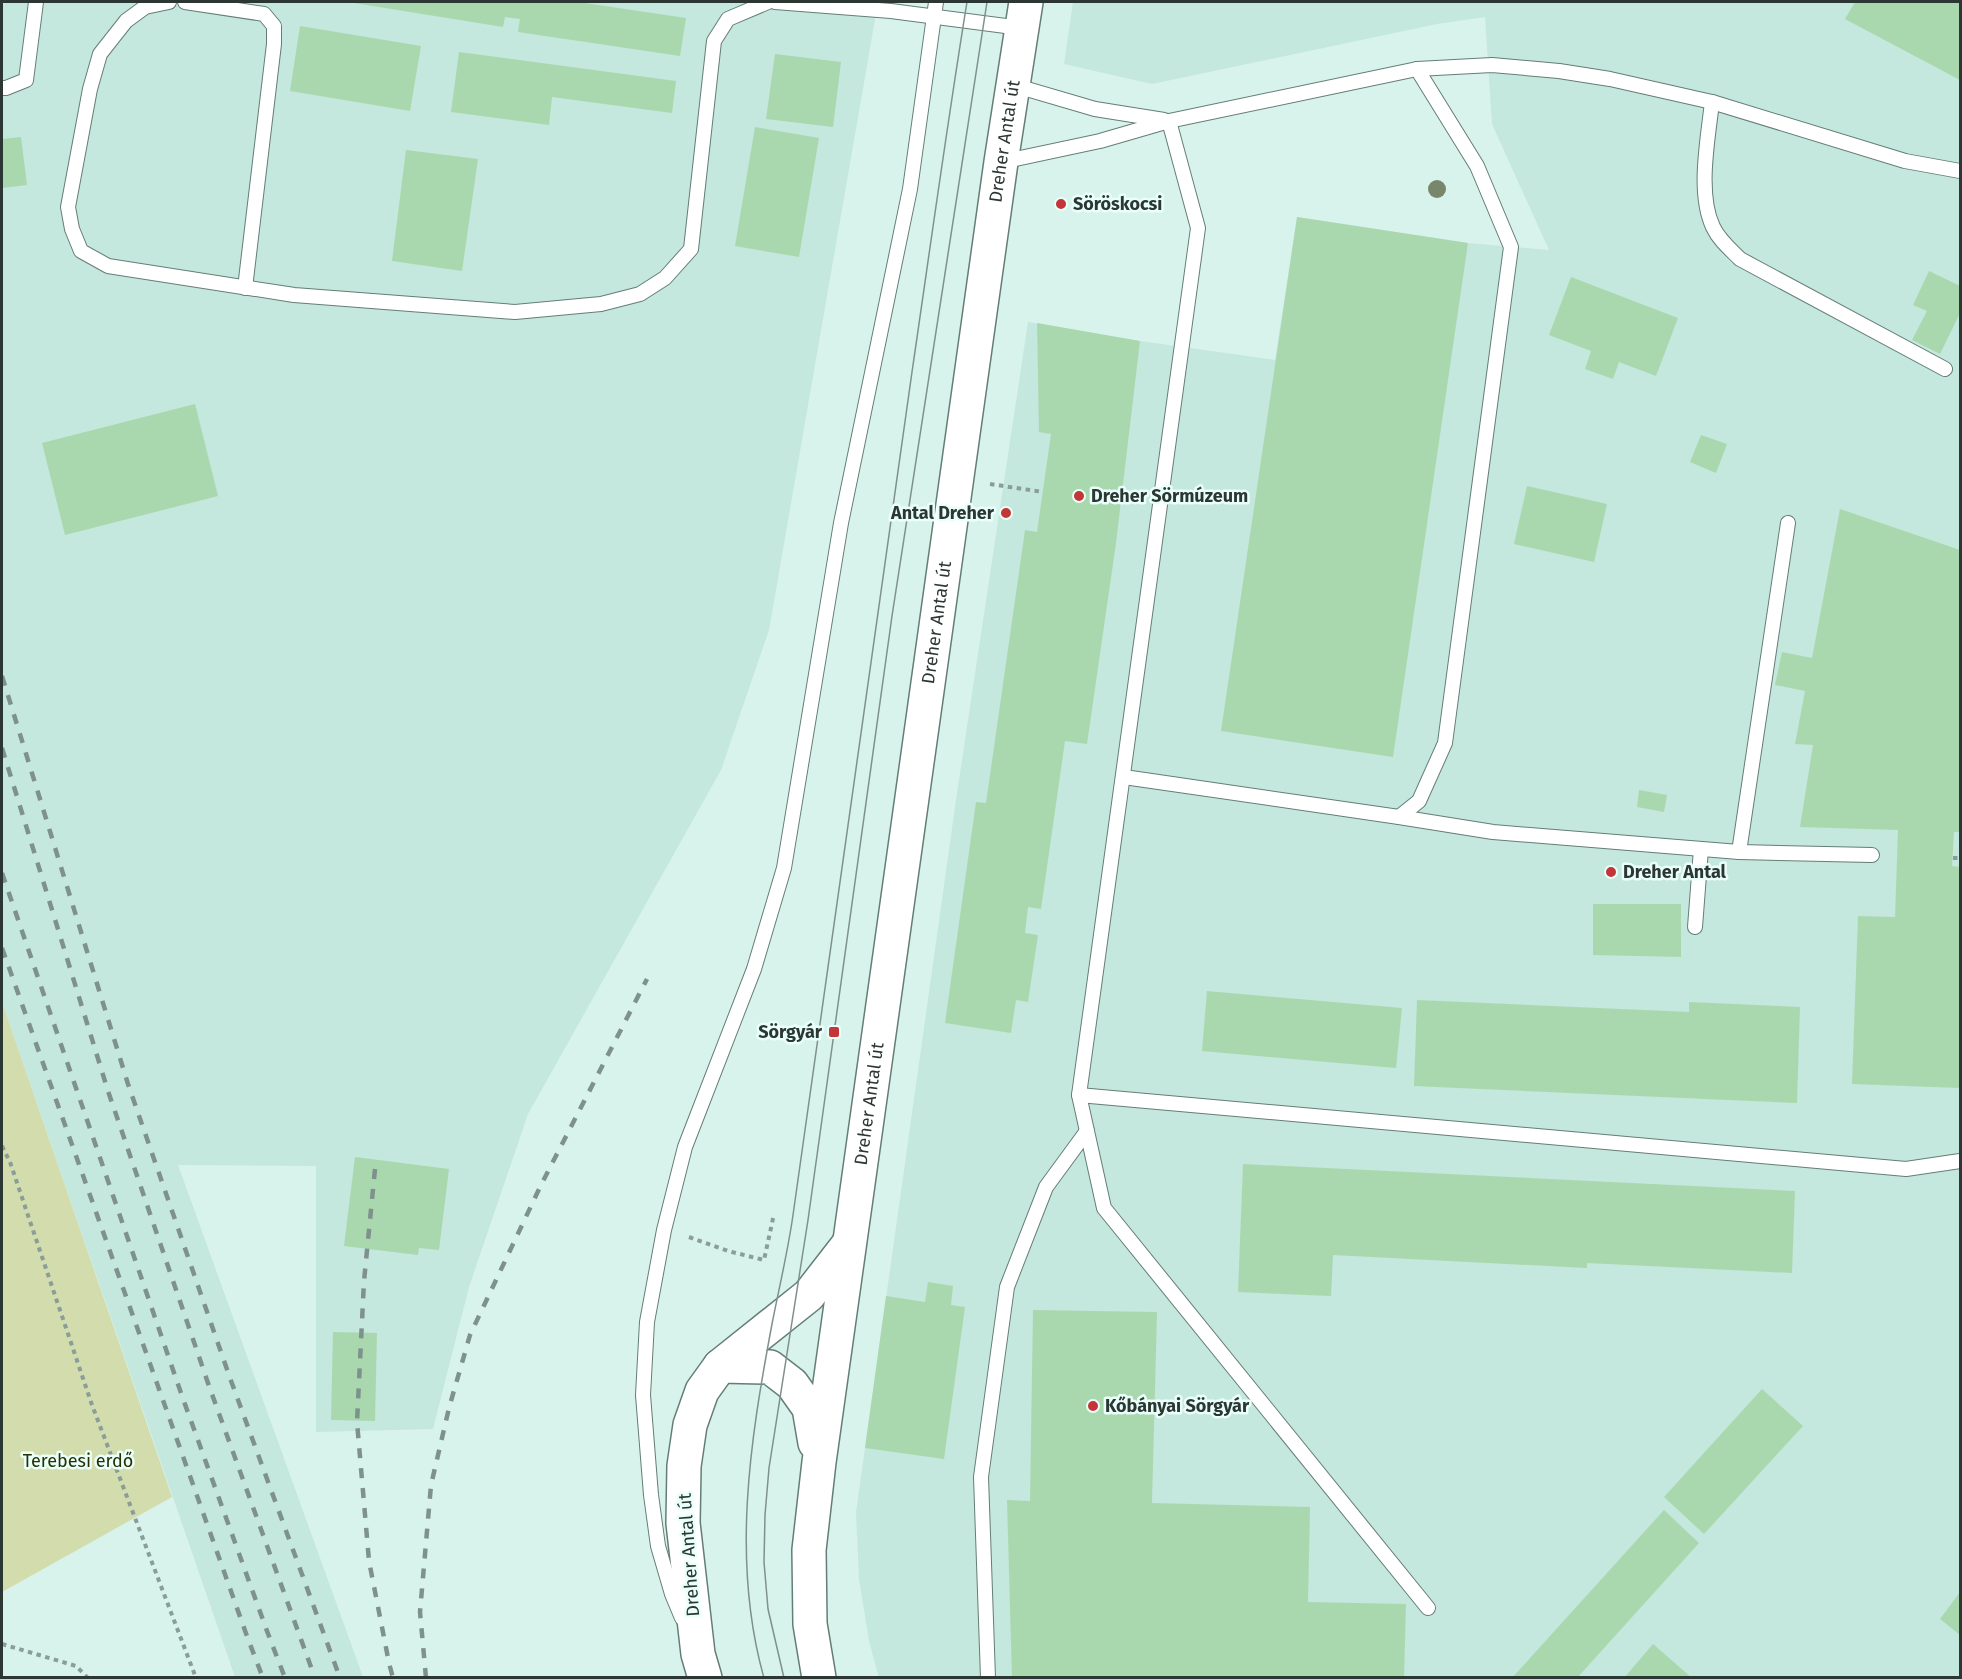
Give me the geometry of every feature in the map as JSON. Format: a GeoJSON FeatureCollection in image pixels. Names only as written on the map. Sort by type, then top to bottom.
{"type":"FeatureCollection","features":[{"type":"Feature","properties":{"kind":"main road","name":"Dreher Antal út"},"geometry":{"type":"LineString","coordinates":[[819,1677],[810,1624],[809,1550],[819,1462],[1001,162],[1024,15]]}},
{"type":"Feature","properties":{"kind":"main road","name":"Dreher Antal út"},"geometry":{"type":"LineString","coordinates":[[702,1666],[683,1523],[684,1466],[690,1425],[702,1391],[720,1366],[809,1295],[849,1245]]}},
{"type":"Feature","properties":{"kind":"main road"},"geometry":{"type":"LineString","coordinates":[[720,1366],[770,1367],[792,1384],[809,1408],[819,1462]]}},
{"type":"Feature","properties":{"kind":"lane"},"geometry":{"type":"LineString","coordinates":[[2,88],[26,80],[36,2]]}},
{"type":"Feature","properties":{"kind":"lane"},"geometry":{"type":"LineString","coordinates":[[169,2],[146,7],[126,21],[100,54],[90,89],[68,207],[72,230],[81,251],[108,266],[294,295],[515,312],[601,304],[640,294],[665,278],[691,249],[714,41],[728,19],[768,2]]}},
{"type":"Feature","properties":{"kind":"lane"},"geometry":{"type":"LineString","coordinates":[[185,2],[264,14],[274,26],[274,44],[245,288]]}},
{"type":"Feature","properties":{"kind":"lane"},"geometry":{"type":"LineString","coordinates":[[775,2],[891,11],[934,17],[1024,15]]}},
{"type":"Feature","properties":{"kind":"lane"},"geometry":{"type":"LineString","coordinates":[[702,1666],[672,1594],[658,1546],[646,1445],[643,1395],[647,1322],[664,1230],[685,1147],[754,969],[784,868],[841,523],[910,189],[936,2]]}},
{"type":"Feature","properties":{"kind":"lane"},"geometry":{"type":"LineString","coordinates":[[1001,162],[1100,141],[1169,121],[1417,69],[1492,65],[1559,71],[1610,79],[1712,102],[1905,161],[1960,171]]}},
{"type":"Feature","properties":{"kind":"lane"},"geometry":{"type":"LineString","coordinates":[[1399,817],[1419,801],[1444,743],[1511,247],[1477,166],[1417,69]]}},
{"type":"Feature","properties":{"kind":"lane"},"geometry":{"type":"LineString","coordinates":[[1013,85],[1095,110],[1169,121]]}},
{"type":"Feature","properties":{"kind":"lane"},"geometry":{"type":"LineString","coordinates":[[1712,102],[1704,179],[1708,211],[1713,226],[1724,244],[1740,259],[1945,369]]}},
{"type":"Feature","properties":{"kind":"lane"},"geometry":{"type":"LineString","coordinates":[[1169,121],[1198,228],[1079,1095],[1104,1208],[1428,1608]]}},
{"type":"Feature","properties":{"kind":"lane"},"geometry":{"type":"LineString","coordinates":[[1739,852],[1788,524]]}},
{"type":"Feature","properties":{"kind":"lane"},"geometry":{"type":"LineString","coordinates":[[1124,777],[1493,832],[1739,852],[1872,855]]}},
{"type":"Feature","properties":{"kind":"lane"},"geometry":{"type":"LineString","coordinates":[[1695,927],[1701,849]]}},
{"type":"Feature","properties":{"kind":"lane"},"geometry":{"type":"LineString","coordinates":[[1079,1095],[1906,1169],[1960,1161]]}},
{"type":"Feature","properties":{"kind":"lane"},"geometry":{"type":"LineString","coordinates":[[988,1677],[981,1477],[1007,1287],[1046,1187],[1087,1131]]}},
{"type":"Feature","properties":{"kind":"path"},"geometry":{"type":"LineString","coordinates":[[957,478],[1043,492]]}},
{"type":"Feature","properties":{"kind":"path"},"geometry":{"type":"LineString","coordinates":[[1953,858],[1960,858]]}},
{"type":"Feature","properties":{"kind":"path"},"geometry":{"type":"LineString","coordinates":[[2,1146],[10,1162],[92,1406],[196,1677]]}},
{"type":"Feature","properties":{"kind":"path"},"geometry":{"type":"LineString","coordinates":[[688,1237],[728,1251],[764,1260],[774,1214]]}},
{"type":"Feature","properties":{"kind":"path"},"geometry":{"type":"LineString","coordinates":[[2,1644],[76,1666],[88,1677]]}},
{"type":"Feature","properties":{"kind":"shaded area"},"geometry":{"type":"Polygon","coordinates":[[[2,2],[878,2],[769,630],[721,770],[528,1114],[469,1287],[433,1429],[316,1432],[316,1166],[178,1165],[363,1677],[235,1677],[2,1002],[2,2]]]}},
{"type":"Feature","properties":{"kind":"shaded area"},"geometry":{"type":"Polygon","coordinates":[[[1073,2],[1960,2],[1960,1677],[879,1678],[869,1641],[859,1579],[856,1512],[956,800],[1028,322],[1275,360],[1297,217],[1468,243],[1549,250],[1492,124],[1485,17],[1437,24],[1152,84],[1064,64],[1073,2]]]}},
{"type":"Feature","properties":{"kind":"green space","name":"Terebesi erdő"},"geometry":{"type":"Polygon","coordinates":[[[2,1002],[172,1497],[2,1592],[2,1002]]]}},
{"type":"Feature","properties":{"kind":"building"},"geometry":{"type":"Polygon","coordinates":[[[348,2],[578,2],[686,18],[680,56],[518,32],[520,19],[505,17],[503,27],[348,2]]]}},
{"type":"Feature","properties":{"kind":"building"},"geometry":{"type":"Polygon","coordinates":[[[1855,2],[1960,2],[1960,80],[1845,19],[1855,2]]]}},
{"type":"Feature","properties":{"kind":"building"},"geometry":{"type":"Polygon","coordinates":[[[300,26],[421,46],[410,111],[290,91],[300,26]]]}},
{"type":"Feature","properties":{"kind":"building"},"geometry":{"type":"Polygon","coordinates":[[[459,52],[676,81],[672,113],[552,97],[549,125],[451,112],[459,52]]]}},
{"type":"Feature","properties":{"kind":"building"},"geometry":{"type":"Polygon","coordinates":[[[775,54],[841,62],[833,127],[766,119],[775,54]]]}},
{"type":"Feature","properties":{"kind":"building"},"geometry":{"type":"Polygon","coordinates":[[[755,127],[819,138],[799,257],[735,246],[755,127]]]}},
{"type":"Feature","properties":{"kind":"building"},"geometry":{"type":"Polygon","coordinates":[[[21,137],[27,185],[2,188],[2,139],[21,137]]]}},
{"type":"Feature","properties":{"kind":"building"},"geometry":{"type":"Polygon","coordinates":[[[406,150],[478,159],[462,271],[392,261],[406,150]]]}},
{"type":"Feature","properties":{"kind":"building"},"geometry":{"type":"Polygon","coordinates":[[[1297,217],[1468,243],[1393,757],[1221,731],[1297,217]]]}},
{"type":"Feature","properties":{"kind":"building"},"geometry":{"type":"Polygon","coordinates":[[[1929,271],[1960,286],[1960,313],[1940,354],[1912,340],[1927,311],[1913,305],[1929,271]]]}},
{"type":"Feature","properties":{"kind":"building"},"geometry":{"type":"Polygon","coordinates":[[[1571,277],[1678,318],[1656,376],[1619,362],[1613,379],[1585,369],[1591,351],[1549,335],[1571,277]]]}},
{"type":"Feature","properties":{"kind":"building"},"geometry":{"type":"Polygon","coordinates":[[[1037,323],[1140,341],[1116,543],[1087,744],[1065,741],[1041,909],[1028,907],[1025,933],[1038,935],[1028,1002],[1016,1000],[1011,1033],[945,1023],[976,802],[986,803],[1025,530],[1037,532],[1051,434],[1039,432],[1037,323]]]}},
{"type":"Feature","properties":{"kind":"building"},"geometry":{"type":"Polygon","coordinates":[[[195,404],[218,496],[65,535],[42,443],[195,404]]]}},
{"type":"Feature","properties":{"kind":"building"},"geometry":{"type":"Polygon","coordinates":[[[1701,435],[1727,444],[1716,473],[1690,462],[1701,435]]]}},
{"type":"Feature","properties":{"kind":"building"},"geometry":{"type":"Polygon","coordinates":[[[1527,486],[1607,504],[1594,562],[1514,544],[1527,486]]]}},
{"type":"Feature","properties":{"kind":"building"},"geometry":{"type":"Polygon","coordinates":[[[1840,509],[1960,550],[1960,832],[1954,832],[1952,866],[1960,867],[1960,1088],[1852,1084],[1858,916],[1895,917],[1898,830],[1800,827],[1813,745],[1795,744],[1805,691],[1775,685],[1782,652],[1812,658],[1840,509]]]}},
{"type":"Feature","properties":{"kind":"building"},"geometry":{"type":"Polygon","coordinates":[[[1639,790],[1667,795],[1664,812],[1637,807],[1639,790]]]}},
{"type":"Feature","properties":{"kind":"building"},"geometry":{"type":"Polygon","coordinates":[[[1593,904],[1681,904],[1681,957],[1593,955],[1593,904]]]}},
{"type":"Feature","properties":{"kind":"building"},"geometry":{"type":"Polygon","coordinates":[[[1207,991],[1402,1008],[1396,1068],[1202,1051],[1207,991]]]}},
{"type":"Feature","properties":{"kind":"building"},"geometry":{"type":"Polygon","coordinates":[[[1417,1000],[1689,1012],[1689,1002],[1800,1007],[1797,1103],[1414,1086],[1417,1000]]]}},
{"type":"Feature","properties":{"kind":"building"},"geometry":{"type":"Polygon","coordinates":[[[355,1157],[449,1169],[439,1250],[419,1248],[418,1255],[344,1246],[355,1157]]]}},
{"type":"Feature","properties":{"kind":"building"},"geometry":{"type":"Polygon","coordinates":[[[1243,1164],[1795,1191],[1792,1273],[1587,1263],[1587,1268],[1333,1255],[1331,1296],[1238,1292],[1243,1164]]]}},
{"type":"Feature","properties":{"kind":"building"},"geometry":{"type":"Polygon","coordinates":[[[928,1282],[953,1286],[951,1305],[965,1307],[944,1459],[865,1448],[886,1296],[925,1302],[928,1282]]]}},
{"type":"Feature","properties":{"kind":"building","name":"Kőbányai Sörgyár"},"geometry":{"type":"Polygon","coordinates":[[[1033,1310],[1157,1312],[1152,1503],[1310,1507],[1308,1602],[1406,1604],[1404,1678],[1012,1678],[1007,1500],[1030,1501],[1033,1310]]]}},
{"type":"Feature","properties":{"kind":"building"},"geometry":{"type":"Polygon","coordinates":[[[333,1332],[377,1333],[375,1421],[331,1420],[333,1332]]]}},
{"type":"Feature","properties":{"kind":"building"},"geometry":{"type":"Polygon","coordinates":[[[1762,1389],[1803,1426],[1704,1534],[1664,1497],[1762,1389]]]}},
{"type":"Feature","properties":{"kind":"building"},"geometry":{"type":"Polygon","coordinates":[[[1664,1510],[1699,1543],[1577,1678],[1512,1678],[1664,1510]]]}},
{"type":"Feature","properties":{"kind":"building"},"geometry":{"type":"Polygon","coordinates":[[[1960,1592],[1960,1635],[1940,1619],[1960,1592]]]}},
{"type":"Feature","properties":{"kind":"building"},"geometry":{"type":"Polygon","coordinates":[[[1653,1644],[1692,1678],[1624,1678],[1653,1644]]]}},
{"type":"Feature","properties":{"kind":"tram line"},"geometry":{"type":"LineString","coordinates":[[764,1678],[754,1634],[748,1590],[746,1545],[751,1457],[764,1368],[793,1215],[967,2]]}},
{"type":"Feature","properties":{"kind":"tram line"},"geometry":{"type":"LineString","coordinates":[[784,1678],[768,1609],[764,1562],[769,1468],[808,1220],[892,616],[987,2]]}},
{"type":"Feature","properties":{"kind":"railway"},"geometry":{"type":"LineString","coordinates":[[2,676],[128,1084],[230,1378],[340,1678]]}},
{"type":"Feature","properties":{"kind":"railway"},"geometry":{"type":"LineString","coordinates":[[2,748],[108,1091],[209,1386],[315,1678]]}},
{"type":"Feature","properties":{"kind":"railway"},"geometry":{"type":"LineString","coordinates":[[2,873],[182,1396],[285,1678]]}},
{"type":"Feature","properties":{"kind":"railway"},"geometry":{"type":"LineString","coordinates":[[2,948],[263,1678]]}},
{"type":"Feature","properties":{"kind":"railway"},"geometry":{"type":"LineString","coordinates":[[426,1678],[420,1612],[431,1485],[449,1408],[470,1335],[541,1185],[647,979]]}},
{"type":"Feature","properties":{"kind":"railway"},"geometry":{"type":"LineString","coordinates":[[375,1169],[364,1281],[357,1422],[369,1561],[393,1678]]}},
{"type":"Feature","properties":{"kind":"place","name":"Söröskocsi"},"geometry":{"type":"Point","coordinates":[1061,204]}},
{"type":"Feature","properties":{"kind":"place","name":"Dreher Sörmúzeum"},"geometry":{"type":"Point","coordinates":[1079,496]}},
{"type":"Feature","properties":{"kind":"place","name":"Antal Dreher"},"geometry":{"type":"Point","coordinates":[1006,513]}},
{"type":"Feature","properties":{"kind":"place","name":"Dreher Antal"},"geometry":{"type":"Point","coordinates":[1611,872]}},
{"type":"Feature","properties":{"kind":"place","name":"Sörgyár"},"geometry":{"type":"Point","coordinates":[834,1032]}},
{"type":"Feature","properties":{"kind":"place","name":"Kőbányai Sörgyár"},"geometry":{"type":"Point","coordinates":[1093,1406]}}]}
